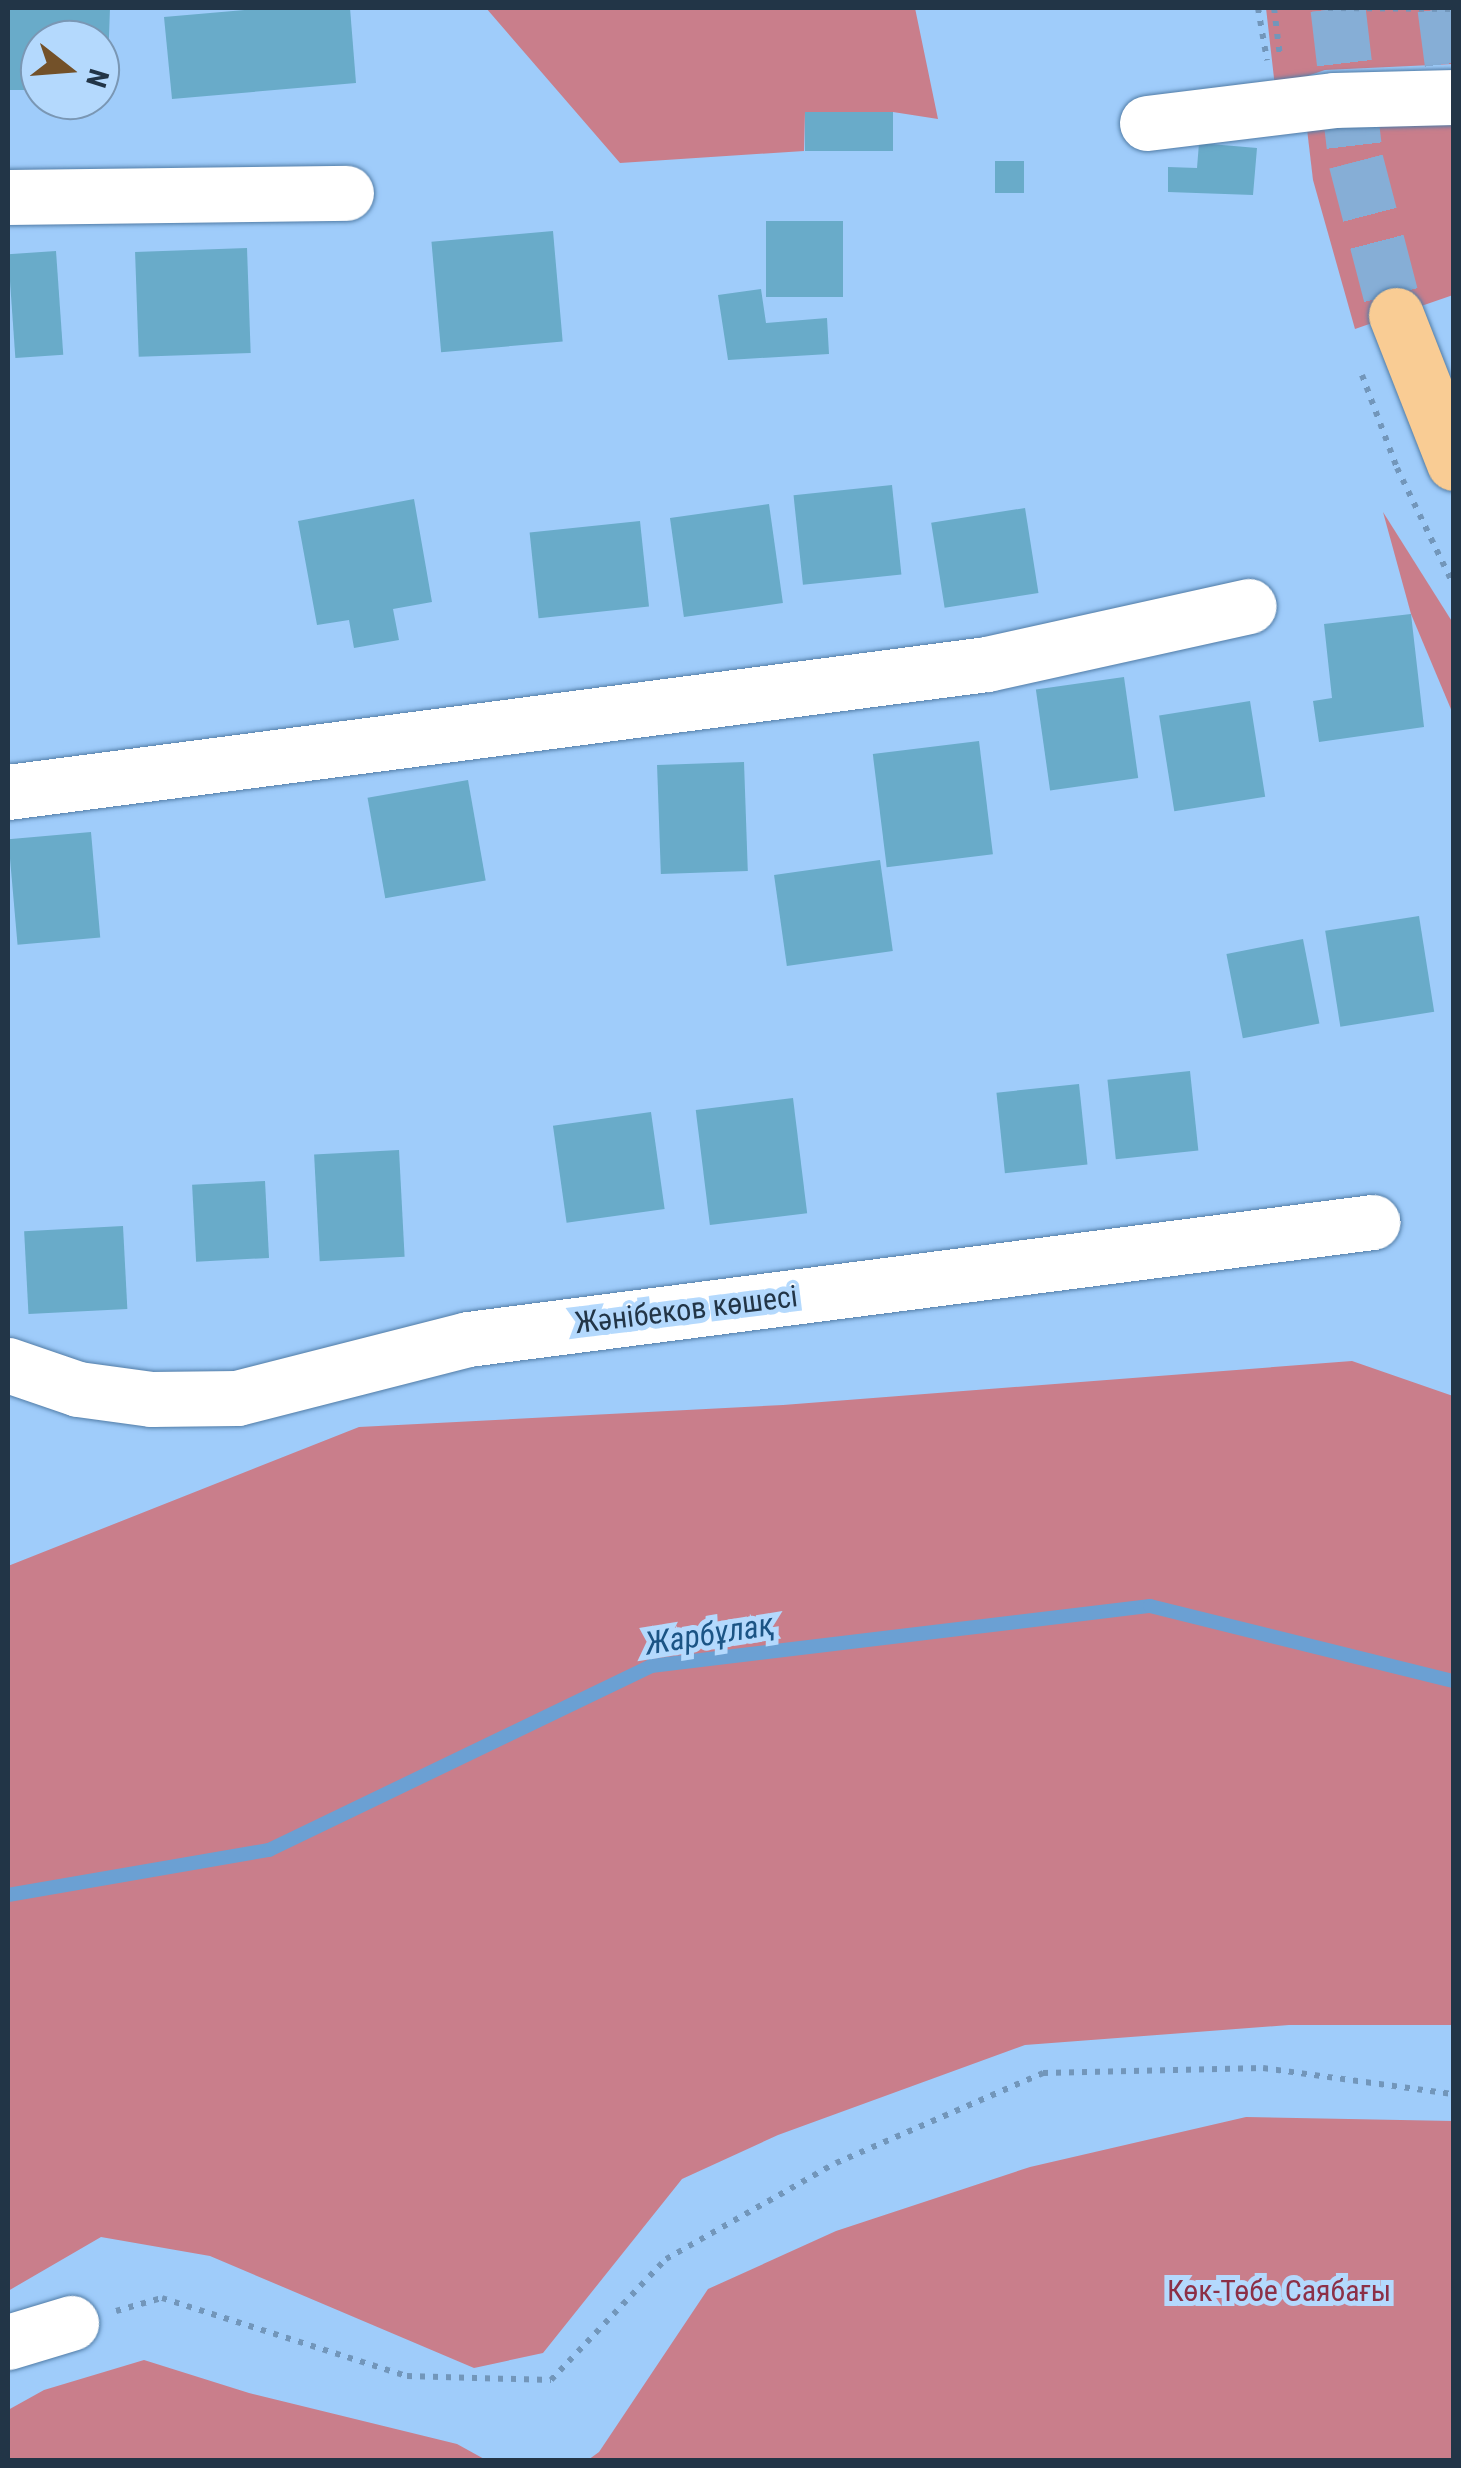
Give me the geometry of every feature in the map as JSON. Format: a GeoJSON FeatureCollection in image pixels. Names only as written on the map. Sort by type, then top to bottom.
{"type":"FeatureCollection","features":[{"type":"Feature","properties":{"kind":"main road"},"geometry":{"type":"LineString","coordinates":[[1396,315],[1454,463]]}},
{"type":"Feature","properties":{"kind":"street"},"geometry":{"type":"LineString","coordinates":[[1147,124],[1334,100],[1454,97]]}},
{"type":"Feature","properties":{"kind":"street"},"geometry":{"type":"LineString","coordinates":[[8,197],[346,193]]}},
{"type":"Feature","properties":{"kind":"street"},"geometry":{"type":"LineString","coordinates":[[8,792],[987,664],[1249,606]]}},
{"type":"Feature","properties":{"kind":"street","name":"Жәнібеков көшесі"},"geometry":{"type":"LineString","coordinates":[[8,1365],[78,1389],[151,1399],[237,1398],[468,1339],[1372,1222]]}},
{"type":"Feature","properties":{"kind":"street"},"geometry":{"type":"LineString","coordinates":[[8,2342],[71,2323]]}},
{"type":"Feature","properties":{"kind":"path"},"geometry":{"type":"LineString","coordinates":[[1328,8],[1454,9]]}},
{"type":"Feature","properties":{"kind":"path"},"geometry":{"type":"LineString","coordinates":[[71,2323],[162,2298],[406,2376],[551,2380],[666,2259],[836,2163],[1043,2073],[1263,2068],[1454,2094]]}},
{"type":"Feature","properties":{"kind":"green space"},"geometry":{"type":"Polygon","coordinates":[[[486,8],[915,8],[938,119],[893,112],[805,112],[804,151],[620,163],[486,8]]]}},
{"type":"Feature","properties":{"kind":"green space"},"geometry":{"type":"Polygon","coordinates":[[[1266,8],[1453,8],[1453,64],[1325,70],[1275,87],[1266,8]]]}},
{"type":"Feature","properties":{"kind":"green space"},"geometry":{"type":"Polygon","coordinates":[[[1453,109],[1453,295],[1355,329],[1313,180],[1305,112],[1453,109]]]}},
{"type":"Feature","properties":{"kind":"green space"},"geometry":{"type":"Polygon","coordinates":[[[1383,512],[1453,623],[1453,714],[1411,614],[1383,512]]]}},
{"type":"Feature","properties":{"kind":"green space"},"geometry":{"type":"Polygon","coordinates":[[[1352,1361],[1453,1396],[1453,2025],[1289,2025],[1025,2045],[778,2135],[682,2179],[543,2353],[474,2368],[210,2256],[101,2237],[8,2291],[8,1566],[359,1427],[783,1405],[1352,1361]]]}},
{"type":"Feature","properties":{"kind":"green space","name":"Көк-Төбе Саябағы"},"geometry":{"type":"Polygon","coordinates":[[[1246,2117],[1453,2121],[1453,2460],[588,2460],[599,2452],[708,2289],[836,2231],[1030,2167],[1246,2117]]]}},
{"type":"Feature","properties":{"kind":"green space"},"geometry":{"type":"Polygon","coordinates":[[[144,2360],[249,2393],[457,2444],[486,2460],[8,2460],[8,2410],[44,2390],[144,2360]]]}},
{"type":"Feature","properties":{"kind":"building"},"geometry":{"type":"Polygon","coordinates":[[[8,8],[110,8],[110,20],[20,20],[20,90],[8,90],[8,8]]]}},
{"type":"Feature","properties":{"kind":"building"},"geometry":{"type":"Polygon","coordinates":[[[266,8],[350,8],[356,83],[172,99],[164,17],[266,8]]]}},
{"type":"Feature","properties":{"kind":"building"},"geometry":{"type":"Polygon","coordinates":[[[805,112],[893,112],[893,151],[805,151],[805,112]]]}},
{"type":"Feature","properties":{"kind":"building"},"geometry":{"type":"Polygon","coordinates":[[[1199,143],[1257,148],[1253,195],[1168,192],[1168,167],[1197,168],[1199,143]]]}},
{"type":"Feature","properties":{"kind":"building"},"geometry":{"type":"Polygon","coordinates":[[[995,161],[1024,161],[1024,193],[995,193],[995,161]]]}},
{"type":"Feature","properties":{"kind":"building"},"geometry":{"type":"Polygon","coordinates":[[[766,221],[843,221],[843,297],[766,297],[766,221]]]}},
{"type":"Feature","properties":{"kind":"building"},"geometry":{"type":"Polygon","coordinates":[[[553,231],[563,342],[441,352],[431,242],[553,231]]]}},
{"type":"Feature","properties":{"kind":"building"},"geometry":{"type":"Polygon","coordinates":[[[247,248],[251,353],[139,357],[135,252],[247,248]]]}},
{"type":"Feature","properties":{"kind":"building"},"geometry":{"type":"Polygon","coordinates":[[[56,251],[63,355],[15,358],[8,254],[56,251]]]}},
{"type":"Feature","properties":{"kind":"building"},"geometry":{"type":"Polygon","coordinates":[[[761,289],[766,323],[827,318],[829,354],[728,360],[718,295],[761,289]]]}},
{"type":"Feature","properties":{"kind":"building"},"geometry":{"type":"Polygon","coordinates":[[[892,485],[901,575],[803,585],[794,495],[892,485]]]}},
{"type":"Feature","properties":{"kind":"building"},"geometry":{"type":"Polygon","coordinates":[[[414,499],[432,602],[393,609],[399,640],[354,648],[349,620],[317,625],[298,521],[414,499]]]}},
{"type":"Feature","properties":{"kind":"building"},"geometry":{"type":"Polygon","coordinates":[[[769,504],[783,603],[684,617],[670,518],[769,504]]]}},
{"type":"Feature","properties":{"kind":"building"},"geometry":{"type":"Polygon","coordinates":[[[1025,508],[1038,593],[945,608],[931,523],[1025,508]]]}},
{"type":"Feature","properties":{"kind":"building"},"geometry":{"type":"Polygon","coordinates":[[[640,521],[649,607],[539,618],[530,533],[640,521]]]}},
{"type":"Feature","properties":{"kind":"building"},"geometry":{"type":"Polygon","coordinates":[[[1411,614],[1424,727],[1319,742],[1313,701],[1332,698],[1324,624],[1411,614]]]}},
{"type":"Feature","properties":{"kind":"building"},"geometry":{"type":"Polygon","coordinates":[[[1124,677],[1138,778],[1050,790],[1036,689],[1124,677]]]}},
{"type":"Feature","properties":{"kind":"building"},"geometry":{"type":"Polygon","coordinates":[[[1250,701],[1265,797],[1174,811],[1159,715],[1250,701]]]}},
{"type":"Feature","properties":{"kind":"building"},"geometry":{"type":"Polygon","coordinates":[[[979,741],[993,854],[887,867],[873,754],[979,741]]]}},
{"type":"Feature","properties":{"kind":"building"},"geometry":{"type":"Polygon","coordinates":[[[744,762],[748,871],[661,874],[657,765],[744,762]]]}},
{"type":"Feature","properties":{"kind":"building"},"geometry":{"type":"Polygon","coordinates":[[[468,780],[486,880],[385,898],[368,798],[468,780]]]}},
{"type":"Feature","properties":{"kind":"building"},"geometry":{"type":"Polygon","coordinates":[[[91,832],[100,938],[18,945],[8,839],[91,832]]]}},
{"type":"Feature","properties":{"kind":"building"},"geometry":{"type":"Polygon","coordinates":[[[880,860],[893,951],[787,966],[774,875],[880,860]]]}},
{"type":"Feature","properties":{"kind":"building"},"geometry":{"type":"Polygon","coordinates":[[[1419,916],[1434,1012],[1340,1027],[1325,931],[1419,916]]]}},
{"type":"Feature","properties":{"kind":"building"},"geometry":{"type":"Polygon","coordinates":[[[1303,939],[1319,1023],[1243,1038],[1226,954],[1303,939]]]}},
{"type":"Feature","properties":{"kind":"building"},"geometry":{"type":"Polygon","coordinates":[[[1190,1071],[1198,1151],[1116,1159],[1107,1080],[1190,1071]]]}},
{"type":"Feature","properties":{"kind":"building"},"geometry":{"type":"Polygon","coordinates":[[[1079,1084],[1087,1165],[1005,1173],[996,1093],[1079,1084]]]}},
{"type":"Feature","properties":{"kind":"building"},"geometry":{"type":"Polygon","coordinates":[[[793,1098],[807,1213],[710,1225],[696,1110],[793,1098]]]}},
{"type":"Feature","properties":{"kind":"building"},"geometry":{"type":"Polygon","coordinates":[[[651,1112],[665,1209],[567,1223],[553,1126],[651,1112]]]}},
{"type":"Feature","properties":{"kind":"building"},"geometry":{"type":"Polygon","coordinates":[[[399,1150],[405,1257],[320,1261],[314,1154],[399,1150]]]}},
{"type":"Feature","properties":{"kind":"building"},"geometry":{"type":"Polygon","coordinates":[[[265,1181],[269,1258],[196,1262],[192,1185],[265,1181]]]}},
{"type":"Feature","properties":{"kind":"building"},"geometry":{"type":"Polygon","coordinates":[[[123,1226],[127,1309],[28,1314],[24,1231],[123,1226]]]}},
{"type":"Feature","properties":{"kind":"waterway","name":"Жарбұлақ"},"geometry":{"type":"LineString","coordinates":[[8,1895],[269,1850],[651,1666],[1150,1606],[1454,1681]]}},
{"type":"Feature","properties":{"kind":"tunnel"},"geometry":{"type":"LineString","coordinates":[[1338,8],[1356,161],[1396,315]]}},
{"type":"Feature","properties":{"kind":"tunnel"},"geometry":{"type":"LineString","coordinates":[[1445,8],[1454,76]]}}]}
